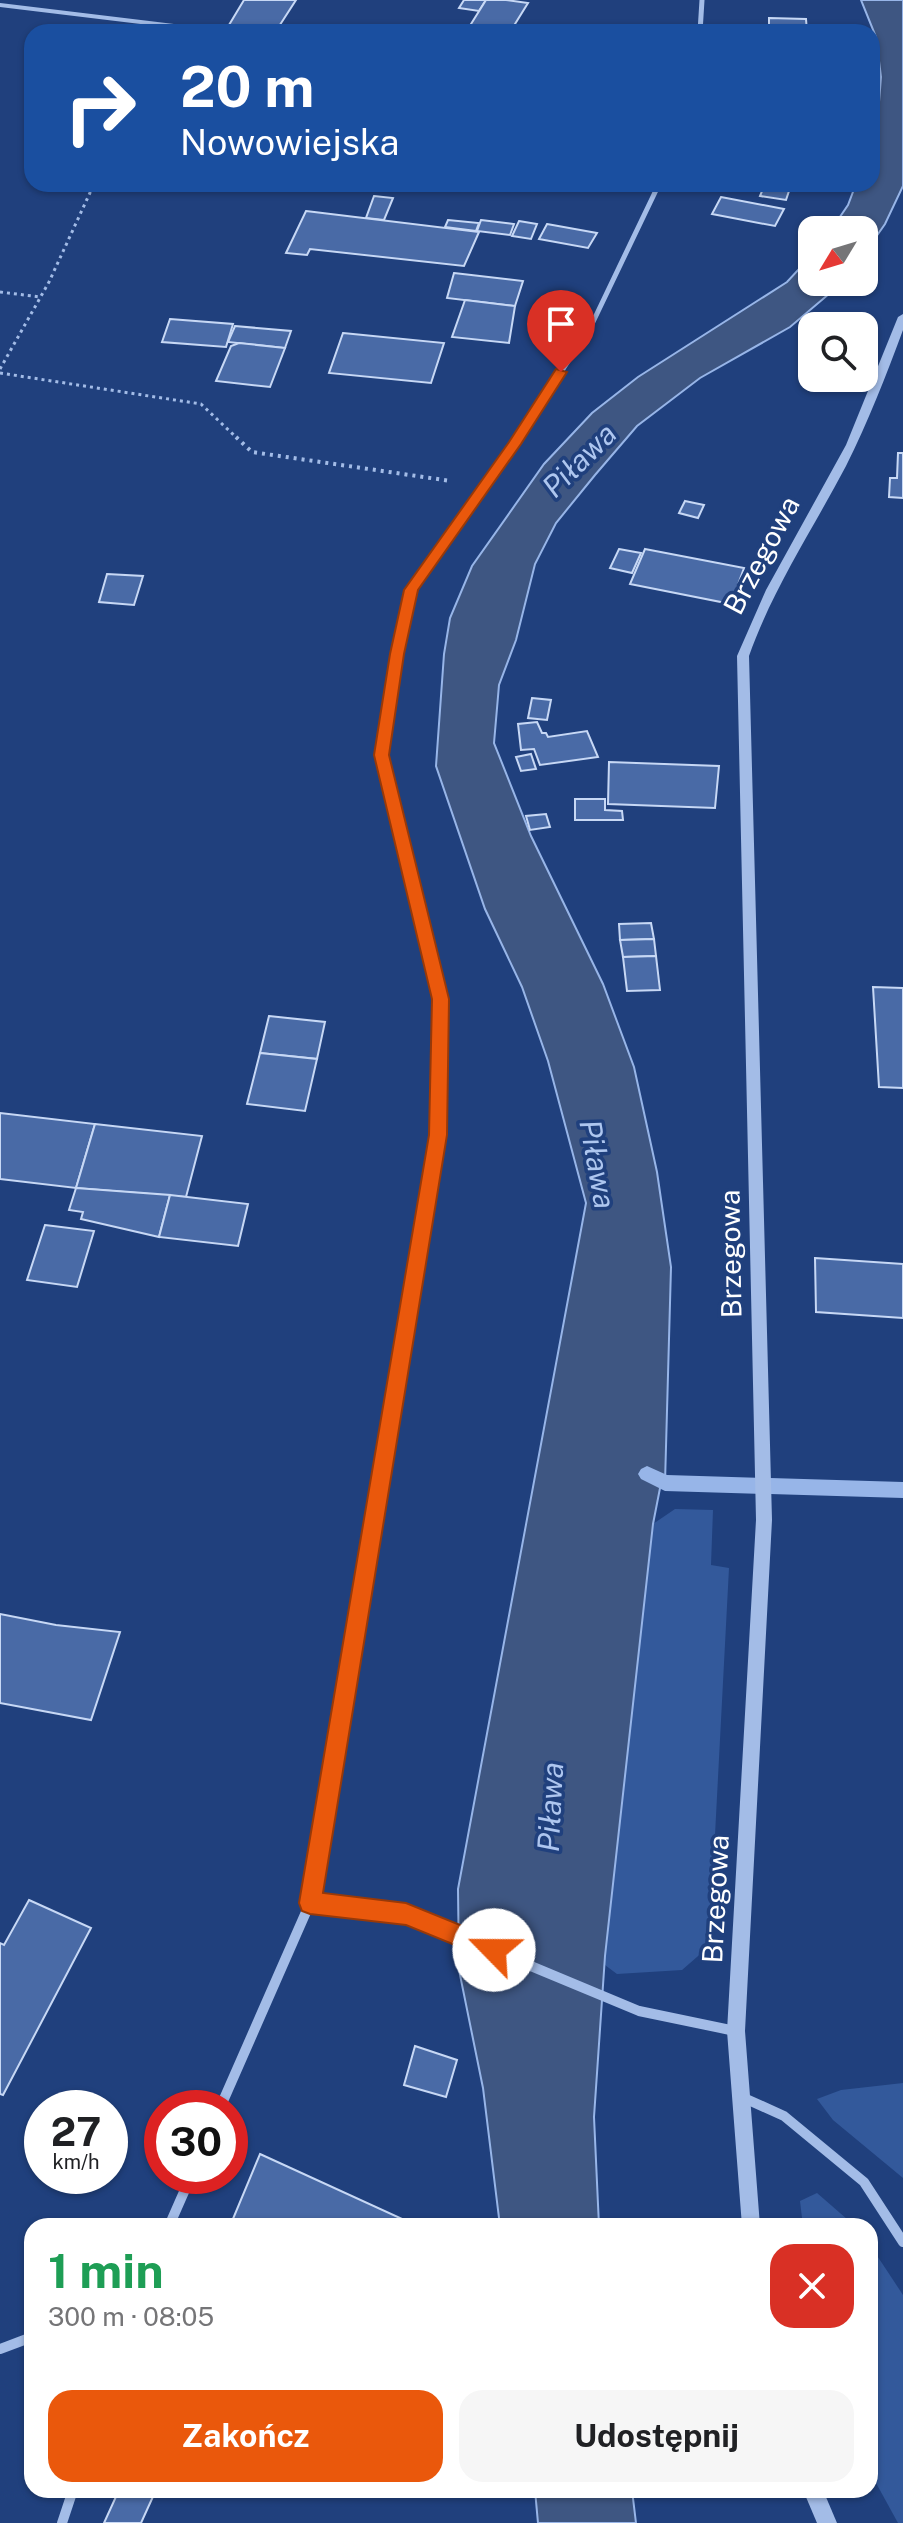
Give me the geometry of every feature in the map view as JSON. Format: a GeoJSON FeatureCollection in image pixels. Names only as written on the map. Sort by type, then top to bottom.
{"type":"FeatureCollection","features":[{"type":"Feature","properties":{"kind":"street"},"geometry":{"type":"LineString","coordinates":[[700,24],[702,0]]}},
{"type":"Feature","properties":{"kind":"street"},"geometry":{"type":"LineString","coordinates":[[228,2090],[310,1903],[438,1135],[441,999],[381,755],[411,590],[592,324],[655,192]]}},
{"type":"Feature","properties":{"kind":"street","name":"Brzegowa"},"geometry":{"type":"LineString","coordinates":[[750,2218],[736,2031],[764,1520],[743,656],[755,618],[831,485],[873,400],[903,317]]}},
{"type":"Feature","properties":{"kind":"street"},"geometry":{"type":"LineString","coordinates":[[310,1903],[406,1914],[639,2011],[736,2031]]}},
{"type":"Feature","properties":{"kind":"street"},"geometry":{"type":"LineString","coordinates":[[741,2097],[784,2116],[864,2182],[903,2242]]}},
{"type":"Feature","properties":{"kind":"street"},"geometry":{"type":"LineString","coordinates":[[173,2218],[183,2194]]}},
{"type":"Feature","properties":{"kind":"street"},"geometry":{"type":"LineString","coordinates":[[0,2349],[24,2340]]}},
{"type":"Feature","properties":{"kind":"street"},"geometry":{"type":"LineString","coordinates":[[62,2523],[70,2498]]}},
{"type":"Feature","properties":{"kind":"street"},"geometry":{"type":"LineString","coordinates":[[816,2498],[827,2523]]}},
{"type":"Feature","properties":{"kind":"lane"},"geometry":{"type":"LineString","coordinates":[[0,5],[157,24]]}},
{"type":"Feature","properties":{"kind":"path"},"geometry":{"type":"LineString","coordinates":[[90,192],[40,297],[0,371],[201,404],[252,452],[484,486]]}},
{"type":"Feature","properties":{"kind":"path"},"geometry":{"type":"LineString","coordinates":[[0,292],[40,297]]}},
{"type":"Feature","properties":{"kind":"shaded area"},"geometry":{"type":"Polygon","coordinates":[[[675,1509],[713,1510],[711,1565],[729,1568],[711,1911],[705,1950],[682,1970],[617,1974],[605,1965],[605,1956],[653,1524],[675,1509]]]}},
{"type":"Feature","properties":{"kind":"shaded area"},"geometry":{"type":"Polygon","coordinates":[[[903,2083],[903,2178],[833,2120],[817,2099],[841,2090],[903,2083]]]}},
{"type":"Feature","properties":{"kind":"shaded area"},"geometry":{"type":"Polygon","coordinates":[[[817,2193],[846,2218],[802,2218],[800,2201],[817,2193]]]}},
{"type":"Feature","properties":{"kind":"shaded area"},"geometry":{"type":"Polygon","coordinates":[[[878,2257],[903,2295],[903,2523],[898,2523],[878,2487],[878,2257]]]}},
{"type":"Feature","properties":{"kind":"water"},"geometry":{"type":"Polygon","coordinates":[[[861,0],[903,0],[903,186],[878,234],[878,216],[841,216],[853,192],[880,192],[880,24],[871,24],[861,0]]]}},
{"type":"Feature","properties":{"kind":"water","name":"Piława"},"geometry":{"type":"Polygon","coordinates":[[[798,270],[798,296],[827,296],[808,312],[798,312],[798,320],[790,327],[700,378],[637,426],[595,475],[556,523],[535,564],[516,640],[499,685],[494,743],[531,836],[603,984],[634,1067],[657,1172],[671,1267],[665,1483],[661,1483],[653,1524],[605,1956],[594,2117],[599,2218],[499,2218],[483,2088],[459,1970],[458,1889],[586,1203],[548,1061],[522,987],[485,909],[436,766],[444,654],[450,618],[472,566],[544,464],[592,413],[638,377],[787,282],[798,270]]]}},
{"type":"Feature","properties":{"kind":"water"},"geometry":{"type":"Polygon","coordinates":[[[536,2498],[633,2498],[636,2523],[538,2523],[536,2498]]]}},
{"type":"Feature","properties":{"kind":"building"},"geometry":{"type":"Polygon","coordinates":[[[244,0],[296,0],[281,24],[230,24],[244,0]]]}},
{"type":"Feature","properties":{"kind":"building"},"geometry":{"type":"Polygon","coordinates":[[[464,0],[486,0],[479,11],[459,8],[464,0]]]}},
{"type":"Feature","properties":{"kind":"building"},"geometry":{"type":"Polygon","coordinates":[[[486,0],[528,3],[515,24],[471,24],[486,0]]]}},
{"type":"Feature","properties":{"kind":"building"},"geometry":{"type":"Polygon","coordinates":[[[769,18],[806,19],[806,24],[769,24],[769,18]]]}},
{"type":"Feature","properties":{"kind":"building"},"geometry":{"type":"Polygon","coordinates":[[[762,192],[789,192],[786,200],[760,196],[762,192]]]}},
{"type":"Feature","properties":{"kind":"building"},"geometry":{"type":"Polygon","coordinates":[[[374,196],[393,198],[384,220],[366,218],[374,196]]]}},
{"type":"Feature","properties":{"kind":"building"},"geometry":{"type":"Polygon","coordinates":[[[721,197],[784,209],[775,226],[712,214],[721,197]]]}},
{"type":"Feature","properties":{"kind":"building"},"geometry":{"type":"Polygon","coordinates":[[[306,211],[479,232],[464,266],[310,249],[307,255],[286,253],[306,211]]]}},
{"type":"Feature","properties":{"kind":"building"},"geometry":{"type":"Polygon","coordinates":[[[448,220],[479,223],[476,231],[445,227],[448,220]]]}},
{"type":"Feature","properties":{"kind":"building"},"geometry":{"type":"Polygon","coordinates":[[[481,220],[514,224],[510,235],[477,231],[481,220]]]}},
{"type":"Feature","properties":{"kind":"building"},"geometry":{"type":"Polygon","coordinates":[[[519,221],[537,224],[531,239],[512,236],[519,221]]]}},
{"type":"Feature","properties":{"kind":"building"},"geometry":{"type":"Polygon","coordinates":[[[547,224],[597,233],[588,248],[539,239],[547,224]]]}},
{"type":"Feature","properties":{"kind":"building"},"geometry":{"type":"Polygon","coordinates":[[[454,273],[523,281],[515,306],[447,298],[454,273]]]}},
{"type":"Feature","properties":{"kind":"building"},"geometry":{"type":"Polygon","coordinates":[[[465,300],[515,306],[509,343],[452,337],[465,300]]]}},
{"type":"Feature","properties":{"kind":"building"},"geometry":{"type":"Polygon","coordinates":[[[170,319],[233,324],[226,347],[162,342],[170,319]]]}},
{"type":"Feature","properties":{"kind":"building"},"geometry":{"type":"Polygon","coordinates":[[[235,326],[291,331],[285,348],[228,342],[235,326]]]}},
{"type":"Feature","properties":{"kind":"building"},"geometry":{"type":"Polygon","coordinates":[[[343,333],[444,343],[431,383],[329,373],[343,333]]]}},
{"type":"Feature","properties":{"kind":"building"},"geometry":{"type":"Polygon","coordinates":[[[239,343],[285,348],[270,387],[216,381],[231,346],[239,343]]]}},
{"type":"Feature","properties":{"kind":"building"},"geometry":{"type":"Polygon","coordinates":[[[898,453],[903,453],[903,498],[889,497],[890,478],[897,478],[898,453]]]}},
{"type":"Feature","properties":{"kind":"building"},"geometry":{"type":"Polygon","coordinates":[[[685,501],[704,505],[698,518],[679,513],[685,501]]]}},
{"type":"Feature","properties":{"kind":"building"},"geometry":{"type":"Polygon","coordinates":[[[619,549],[641,553],[632,573],[610,568],[619,549]]]}},
{"type":"Feature","properties":{"kind":"building"},"geometry":{"type":"Polygon","coordinates":[[[645,549],[744,568],[731,604],[630,584],[645,549]]]}},
{"type":"Feature","properties":{"kind":"building"},"geometry":{"type":"Polygon","coordinates":[[[107,574],[143,576],[134,605],[99,602],[107,574]]]}},
{"type":"Feature","properties":{"kind":"building"},"geometry":{"type":"Polygon","coordinates":[[[532,698],[551,700],[547,720],[528,718],[532,698]]]}},
{"type":"Feature","properties":{"kind":"building"},"geometry":{"type":"Polygon","coordinates":[[[537,722],[542,733],[548,737],[587,731],[598,757],[540,765],[534,749],[521,750],[518,724],[537,722]]]}},
{"type":"Feature","properties":{"kind":"building"},"geometry":{"type":"Polygon","coordinates":[[[531,754],[536,769],[521,771],[516,757],[531,754]]]}},
{"type":"Feature","properties":{"kind":"building"},"geometry":{"type":"Polygon","coordinates":[[[609,762],[719,766],[715,808],[608,804],[609,762]]]}},
{"type":"Feature","properties":{"kind":"building"},"geometry":{"type":"Polygon","coordinates":[[[575,799],[605,799],[605,810],[622,811],[623,820],[575,820],[575,799]]]}},
{"type":"Feature","properties":{"kind":"building"},"geometry":{"type":"Polygon","coordinates":[[[546,814],[550,827],[530,830],[526,816],[546,814]]]}},
{"type":"Feature","properties":{"kind":"building"},"geometry":{"type":"Polygon","coordinates":[[[651,923],[654,939],[620,940],[619,924],[651,923]]]}},
{"type":"Feature","properties":{"kind":"building"},"geometry":{"type":"Polygon","coordinates":[[[654,939],[656,956],[623,957],[620,940],[654,939]]]}},
{"type":"Feature","properties":{"kind":"building"},"geometry":{"type":"Polygon","coordinates":[[[656,956],[660,990],[627,991],[623,957],[656,956]]]}},
{"type":"Feature","properties":{"kind":"building"},"geometry":{"type":"Polygon","coordinates":[[[873,987],[903,988],[903,1088],[879,1087],[873,987]]]}},
{"type":"Feature","properties":{"kind":"building"},"geometry":{"type":"Polygon","coordinates":[[[269,1016],[325,1022],[317,1059],[260,1053],[269,1016]]]}},
{"type":"Feature","properties":{"kind":"building"},"geometry":{"type":"Polygon","coordinates":[[[260,1053],[317,1059],[305,1111],[247,1104],[260,1053]]]}},
{"type":"Feature","properties":{"kind":"building"},"geometry":{"type":"Polygon","coordinates":[[[0,1113],[95,1124],[76,1188],[0,1179],[0,1113]]]}},
{"type":"Feature","properties":{"kind":"building"},"geometry":{"type":"Polygon","coordinates":[[[95,1124],[202,1136],[186,1197],[76,1188],[95,1124]]]}},
{"type":"Feature","properties":{"kind":"building"},"geometry":{"type":"Polygon","coordinates":[[[76,1188],[170,1195],[159,1237],[81,1219],[83,1212],[69,1210],[76,1188]]]}},
{"type":"Feature","properties":{"kind":"building"},"geometry":{"type":"Polygon","coordinates":[[[170,1195],[248,1204],[238,1246],[159,1237],[170,1195]]]}},
{"type":"Feature","properties":{"kind":"building"},"geometry":{"type":"Polygon","coordinates":[[[45,1225],[94,1231],[77,1287],[27,1280],[45,1225]]]}},
{"type":"Feature","properties":{"kind":"building"},"geometry":{"type":"Polygon","coordinates":[[[815,1258],[903,1264],[903,1318],[816,1312],[815,1258]]]}},
{"type":"Feature","properties":{"kind":"building"},"geometry":{"type":"Polygon","coordinates":[[[0,1614],[56,1625],[120,1632],[91,1720],[0,1703],[0,1614]]]}},
{"type":"Feature","properties":{"kind":"building"},"geometry":{"type":"Polygon","coordinates":[[[29,1900],[91,1928],[3,2095],[0,2094],[0,1943],[4,1945],[29,1900]]]}},
{"type":"Feature","properties":{"kind":"building"},"geometry":{"type":"Polygon","coordinates":[[[415,2046],[457,2060],[446,2097],[404,2085],[415,2046]]]}},
{"type":"Feature","properties":{"kind":"building"},"geometry":{"type":"Polygon","coordinates":[[[260,2154],[400,2218],[233,2218],[243,2194],[248,2194],[248,2183],[260,2154]]]}},
{"type":"Feature","properties":{"kind":"building"},"geometry":{"type":"Polygon","coordinates":[[[115,2498],[152,2498],[141,2523],[104,2523],[115,2498]]]}},
{"type":"Feature","properties":{"kind":"waterway"},"geometry":{"type":"LineString","coordinates":[[647,1474],[665,1483],[903,1490]]}},
{"type":"Feature","properties":{"kind":"route"},"geometry":{"type":"LineString","coordinates":[[494,1950],[406,1914],[310,1903],[438,1135],[441,999],[381,755],[397,654],[411,590],[515,444],[561,372]]}}]}
